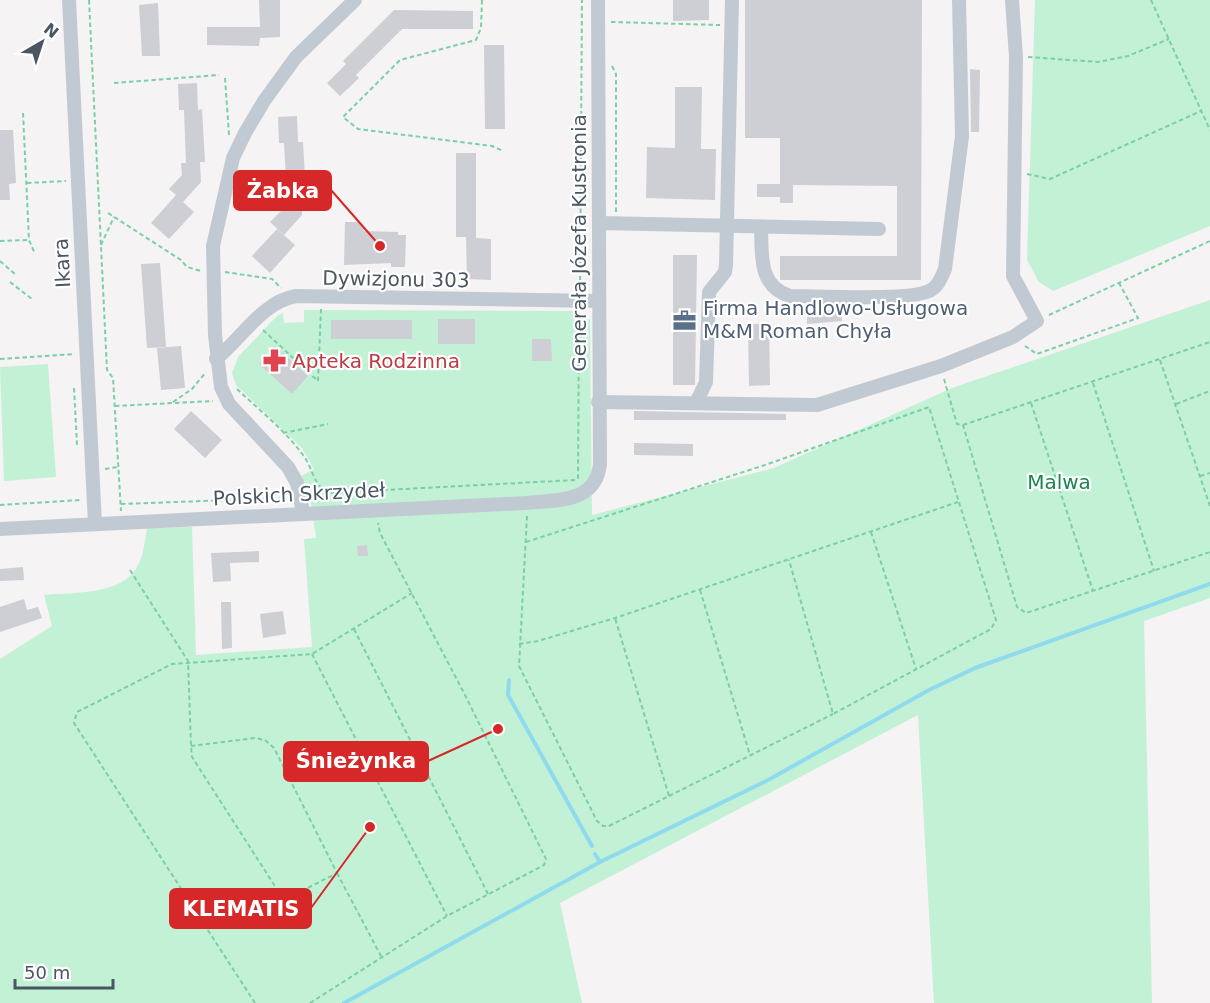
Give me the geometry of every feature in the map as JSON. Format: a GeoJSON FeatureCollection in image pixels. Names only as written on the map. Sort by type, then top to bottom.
{"type":"FeatureCollection","features":[{"type":"Feature","properties":{"kind":"street","name":"Ikara"},"geometry":{"type":"LineString","coordinates":[[69,0],[96,524]]}},
{"type":"Feature","properties":{"kind":"street"},"geometry":{"type":"LineString","coordinates":[[303,512],[297,483],[288,467],[225,398],[216,359],[212,271],[218,221],[233,158],[244,133],[296,57],[356,0]]}},
{"type":"Feature","properties":{"kind":"street","name":"Generała Józefa Kustronia"},"geometry":{"type":"LineString","coordinates":[[594,484],[600,464],[598,0]]}},
{"type":"Feature","properties":{"kind":"street"},"geometry":{"type":"LineString","coordinates":[[696,403],[706,382],[709,292],[725,272],[728,226],[732,0]]}},
{"type":"Feature","properties":{"kind":"street"},"geometry":{"type":"LineString","coordinates":[[761,227],[763,268],[767,279],[780,293],[790,296],[908,296],[932,290],[939,283],[945,270],[962,136],[960,0]]}},
{"type":"Feature","properties":{"kind":"street"},"geometry":{"type":"LineString","coordinates":[[598,402],[817,405],[941,366],[1013,337],[1037,321],[1013,276],[1016,57],[1012,0]]}},
{"type":"Feature","properties":{"kind":"street"},"geometry":{"type":"LineString","coordinates":[[599,223],[879,229]]}},
{"type":"Feature","properties":{"kind":"street","name":"Dywizjonu 303"},"geometry":{"type":"LineString","coordinates":[[216,359],[268,308],[277,301],[296,296],[599,301]]}},
{"type":"Feature","properties":{"kind":"street","name":"Polskich Skrzydeł"},"geometry":{"type":"LineString","coordinates":[[0,529],[303,512],[526,503],[580,496],[594,484]]}},
{"type":"Feature","properties":{"kind":"path"},"geometry":{"type":"LineString","coordinates":[[89,0],[107,370],[113,378],[122,523]]}},
{"type":"Feature","properties":{"kind":"path"},"geometry":{"type":"LineString","coordinates":[[482,0],[481,28],[476,40],[400,60],[343,117],[358,129],[492,146],[503,151]]}},
{"type":"Feature","properties":{"kind":"path"},"geometry":{"type":"LineString","coordinates":[[232,381],[304,457],[320,489],[328,493],[575,480],[578,478],[582,0]]}},
{"type":"Feature","properties":{"kind":"path"},"geometry":{"type":"LineString","coordinates":[[1151,0],[1210,130]]}},
{"type":"Feature","properties":{"kind":"path"},"geometry":{"type":"LineString","coordinates":[[609,31],[609,22],[731,25]]}},
{"type":"Feature","properties":{"kind":"path"},"geometry":{"type":"LineString","coordinates":[[1016,57],[1098,62],[1128,56],[1169,39]]}},
{"type":"Feature","properties":{"kind":"path"},"geometry":{"type":"LineString","coordinates":[[609,60],[616,74],[616,224]]}},
{"type":"Feature","properties":{"kind":"path"},"geometry":{"type":"LineString","coordinates":[[114,83],[219,75]]}},
{"type":"Feature","properties":{"kind":"path"},"geometry":{"type":"LineString","coordinates":[[225,78],[229,137]]}},
{"type":"Feature","properties":{"kind":"path"},"geometry":{"type":"LineString","coordinates":[[1015,171],[1050,178],[1201,111]]}},
{"type":"Feature","properties":{"kind":"path"},"geometry":{"type":"LineString","coordinates":[[23,113],[29,240],[35,254]]}},
{"type":"Feature","properties":{"kind":"path"},"geometry":{"type":"LineString","coordinates":[[27,183],[69,181]]}},
{"type":"Feature","properties":{"kind":"path"},"geometry":{"type":"LineString","coordinates":[[108,213],[195,271],[272,279],[283,290]]}},
{"type":"Feature","properties":{"kind":"path"},"geometry":{"type":"LineString","coordinates":[[100,247],[114,217]]}},
{"type":"Feature","properties":{"kind":"path"},"geometry":{"type":"LineString","coordinates":[[0,241],[29,240]]}},
{"type":"Feature","properties":{"kind":"path"},"geometry":{"type":"LineString","coordinates":[[1037,321],[1118,281],[1210,241]]}},
{"type":"Feature","properties":{"kind":"path"},"geometry":{"type":"LineString","coordinates":[[0,261],[16,275]]}},
{"type":"Feature","properties":{"kind":"path"},"geometry":{"type":"LineString","coordinates":[[1013,337],[1037,354],[1138,318],[1118,281]]}},
{"type":"Feature","properties":{"kind":"path"},"geometry":{"type":"LineString","coordinates":[[10,282],[32,299]]}},
{"type":"Feature","properties":{"kind":"path"},"geometry":{"type":"LineString","coordinates":[[265,324],[261,329],[318,381],[321,307],[312,307]]}},
{"type":"Feature","properties":{"kind":"path"},"geometry":{"type":"LineString","coordinates":[[941,366],[957,424],[963,425],[1094,383],[1210,342]]}},
{"type":"Feature","properties":{"kind":"path"},"geometry":{"type":"LineString","coordinates":[[0,359],[77,354],[76,364]]}},
{"type":"Feature","properties":{"kind":"path"},"geometry":{"type":"LineString","coordinates":[[170,403],[192,389],[216,359]]}},
{"type":"Feature","properties":{"kind":"path"},"geometry":{"type":"LineString","coordinates":[[1160,360],[1210,506]]}},
{"type":"Feature","properties":{"kind":"path"},"geometry":{"type":"LineString","coordinates":[[75,383],[73,402],[78,452]]}},
{"type":"Feature","properties":{"kind":"path"},"geometry":{"type":"LineString","coordinates":[[1094,383],[1154,571]]}},
{"type":"Feature","properties":{"kind":"path"},"geometry":{"type":"LineString","coordinates":[[1175,404],[1210,391]]}},
{"type":"Feature","properties":{"kind":"path"},"geometry":{"type":"LineString","coordinates":[[115,406],[212,400],[216,405]]}},
{"type":"Feature","properties":{"kind":"path"},"geometry":{"type":"LineString","coordinates":[[1031,404],[1093,591]]}},
{"type":"Feature","properties":{"kind":"path"},"geometry":{"type":"LineString","coordinates":[[526,503],[519,666],[523,678],[597,821],[603,826],[609,826],[833,714],[991,629],[996,620],[929,407],[765,465],[526,542]]}},
{"type":"Feature","properties":{"kind":"path"},"geometry":{"type":"LineString","coordinates":[[283,433],[328,424]]}},
{"type":"Feature","properties":{"kind":"path"},"geometry":{"type":"LineString","coordinates":[[963,425],[1017,608],[1026,613],[1210,552]]}},
{"type":"Feature","properties":{"kind":"path"},"geometry":{"type":"LineString","coordinates":[[1200,476],[1210,472]]}},
{"type":"Feature","properties":{"kind":"path"},"geometry":{"type":"LineString","coordinates":[[121,504],[289,498],[289,492]]}},
{"type":"Feature","properties":{"kind":"path"},"geometry":{"type":"LineString","coordinates":[[0,505],[79,501],[83,497]]}},
{"type":"Feature","properties":{"kind":"path"},"geometry":{"type":"LineString","coordinates":[[519,644],[538,641],[615,618],[958,502]]}},
{"type":"Feature","properties":{"kind":"path"},"geometry":{"type":"LineString","coordinates":[[871,532],[916,669]]}},
{"type":"Feature","properties":{"kind":"path"},"geometry":{"type":"LineString","coordinates":[[310,1003],[447,916],[544,865],[546,859],[465,695],[380,533]]}},
{"type":"Feature","properties":{"kind":"path"},"geometry":{"type":"LineString","coordinates":[[789,560],[833,714]]}},
{"type":"Feature","properties":{"kind":"path"},"geometry":{"type":"LineString","coordinates":[[130,570],[188,661],[192,757],[280,894],[290,897],[337,873]]}},
{"type":"Feature","properties":{"kind":"path"},"geometry":{"type":"LineString","coordinates":[[700,590],[750,756]]}},
{"type":"Feature","properties":{"kind":"path"},"geometry":{"type":"LineString","coordinates":[[255,1003],[74,723],[76,712],[172,664],[188,661],[312,654],[412,593]]}},
{"type":"Feature","properties":{"kind":"path"},"geometry":{"type":"LineString","coordinates":[[615,618],[669,796]]}},
{"type":"Feature","properties":{"kind":"path"},"geometry":{"type":"LineString","coordinates":[[354,629],[488,895]]}},
{"type":"Feature","properties":{"kind":"path"},"geometry":{"type":"LineString","coordinates":[[312,654],[447,916]]}},
{"type":"Feature","properties":{"kind":"path"},"geometry":{"type":"LineString","coordinates":[[191,746],[255,738],[266,740],[274,748],[382,959]]}},
{"type":"Feature","properties":{"kind":"green space"},"geometry":{"type":"Polygon","coordinates":[[[1035,0],[1210,0],[1210,226],[1053,291],[1039,282],[1027,260],[1035,0]]]}},
{"type":"Feature","properties":{"kind":"green space","name":"Malwa"},"geometry":{"type":"Polygon","coordinates":[[[1210,300],[1210,598],[1144,621],[1152,1003],[934,1003],[918,715],[560,903],[582,1003],[0,1003],[0,659],[52,626],[44,595],[97,590],[121,582],[131,575],[140,561],[147,528],[192,527],[196,655],[312,647],[304,539],[316,538],[310,496],[301,476],[314,469],[302,448],[236,385],[232,373],[238,357],[277,316],[283,313],[284,323],[304,322],[304,310],[574,311],[590,320],[592,515],[774,468],[952,388],[1210,300]]]}},
{"type":"Feature","properties":{"kind":"green space"},"geometry":{"type":"Polygon","coordinates":[[[48,364],[56,477],[4,481],[0,367],[48,364]]]}},
{"type":"Feature","properties":{"kind":"building"},"geometry":{"type":"Polygon","coordinates":[[[259,0],[280,0],[280,37],[260,38],[259,46],[207,45],[207,27],[260,27],[259,0]]]}},
{"type":"Feature","properties":{"kind":"building"},"geometry":{"type":"Polygon","coordinates":[[[673,0],[709,0],[709,20],[673,21],[673,0]]]}},
{"type":"Feature","properties":{"kind":"building"},"geometry":{"type":"Polygon","coordinates":[[[745,0],[922,0],[921,280],[780,280],[780,256],[897,256],[897,186],[793,185],[793,203],[780,203],[780,197],[757,197],[757,184],[780,184],[780,138],[745,138],[745,0]]]}},
{"type":"Feature","properties":{"kind":"building"},"geometry":{"type":"Polygon","coordinates":[[[158,3],[160,56],[142,56],[139,5],[158,3]]]}},
{"type":"Feature","properties":{"kind":"building"},"geometry":{"type":"Polygon","coordinates":[[[394,10],[473,11],[473,29],[402,29],[356,75],[359,78],[340,96],[327,83],[346,64],[343,61],[394,10]]]}},
{"type":"Feature","properties":{"kind":"building"},"geometry":{"type":"Polygon","coordinates":[[[484,45],[504,45],[505,129],[485,129],[484,45]]]}},
{"type":"Feature","properties":{"kind":"building"},"geometry":{"type":"Polygon","coordinates":[[[970,69],[980,70],[979,132],[971,132],[970,69]]]}},
{"type":"Feature","properties":{"kind":"building"},"geometry":{"type":"Polygon","coordinates":[[[197,83],[198,110],[202,109],[205,162],[200,162],[201,182],[183,202],[194,212],[169,239],[151,223],[176,195],[169,189],[182,175],[181,163],[186,163],[184,110],[179,110],[178,84],[197,83]]]}},
{"type":"Feature","properties":{"kind":"building"},"geometry":{"type":"Polygon","coordinates":[[[675,87],[702,87],[701,149],[716,149],[715,200],[646,198],[647,147],[675,148],[675,87]]]}},
{"type":"Feature","properties":{"kind":"building"},"geometry":{"type":"Polygon","coordinates":[[[297,116],[298,142],[303,142],[306,195],[301,195],[302,215],[284,235],[270,222],[283,209],[282,197],[287,196],[284,143],[279,143],[278,117],[297,116]]]}},
{"type":"Feature","properties":{"kind":"building"},"geometry":{"type":"Polygon","coordinates":[[[0,130],[13,130],[16,183],[9,184],[10,200],[0,200],[0,130]]]}},
{"type":"Feature","properties":{"kind":"building"},"geometry":{"type":"Polygon","coordinates":[[[456,153],[476,153],[476,238],[491,239],[491,280],[467,279],[466,237],[456,237],[456,153]]]}},
{"type":"Feature","properties":{"kind":"building"},"geometry":{"type":"Polygon","coordinates":[[[345,222],[360,222],[364,231],[398,232],[398,235],[406,235],[405,267],[391,267],[391,263],[344,265],[345,222]]]}},
{"type":"Feature","properties":{"kind":"building"},"geometry":{"type":"Polygon","coordinates":[[[277,229],[295,245],[270,273],[252,256],[277,229]]]}},
{"type":"Feature","properties":{"kind":"building","name":"Firma Handlowo-Usługowa M&M Roman Chyła"},"geometry":{"type":"Polygon","coordinates":[[[673,255],[697,255],[695,385],[673,385],[673,255]]]}},
{"type":"Feature","properties":{"kind":"building"},"geometry":{"type":"Polygon","coordinates":[[[160,263],[166,347],[147,348],[141,264],[160,263]]]}},
{"type":"Feature","properties":{"kind":"building"},"geometry":{"type":"Polygon","coordinates":[[[842,310],[842,321],[807,324],[807,312],[842,310]]]}},
{"type":"Feature","properties":{"kind":"building"},"geometry":{"type":"Polygon","coordinates":[[[438,319],[475,319],[475,344],[438,344],[438,319]]]}},
{"type":"Feature","properties":{"kind":"building"},"geometry":{"type":"Polygon","coordinates":[[[331,320],[412,320],[412,339],[331,339],[331,320]]]}},
{"type":"Feature","properties":{"kind":"building"},"geometry":{"type":"Polygon","coordinates":[[[748,324],[769,324],[770,385],[749,386],[748,324]]]}},
{"type":"Feature","properties":{"kind":"building"},"geometry":{"type":"Polygon","coordinates":[[[532,339],[551,339],[552,361],[532,361],[532,339]]]}},
{"type":"Feature","properties":{"kind":"building"},"geometry":{"type":"Polygon","coordinates":[[[181,346],[185,388],[161,390],[157,348],[181,346]]]}},
{"type":"Feature","properties":{"kind":"building"},"geometry":{"type":"Polygon","coordinates":[[[275,346],[308,376],[292,394],[259,364],[275,346]]]}},
{"type":"Feature","properties":{"kind":"building"},"geometry":{"type":"Polygon","coordinates":[[[191,411],[222,440],[205,458],[174,429],[191,411]]]}},
{"type":"Feature","properties":{"kind":"building"},"geometry":{"type":"Polygon","coordinates":[[[634,411],[786,414],[786,420],[634,420],[634,411]]]}},
{"type":"Feature","properties":{"kind":"building"},"geometry":{"type":"Polygon","coordinates":[[[634,443],[693,444],[693,456],[634,455],[634,443]]]}},
{"type":"Feature","properties":{"kind":"building"},"geometry":{"type":"Polygon","coordinates":[[[367,545],[368,556],[358,556],[357,546],[367,545]]]}},
{"type":"Feature","properties":{"kind":"building"},"geometry":{"type":"Polygon","coordinates":[[[259,551],[259,562],[230,563],[231,581],[213,582],[211,553],[259,551]]]}},
{"type":"Feature","properties":{"kind":"building"},"geometry":{"type":"Polygon","coordinates":[[[23,567],[24,580],[0,581],[0,569],[23,567]]]}},
{"type":"Feature","properties":{"kind":"building"},"geometry":{"type":"Polygon","coordinates":[[[24,599],[27,610],[38,607],[42,618],[0,632],[0,607],[24,599]]]}},
{"type":"Feature","properties":{"kind":"building"},"geometry":{"type":"Polygon","coordinates":[[[221,602],[231,602],[232,648],[222,649],[221,602]]]}},
{"type":"Feature","properties":{"kind":"building"},"geometry":{"type":"Polygon","coordinates":[[[283,611],[286,634],[263,638],[260,614],[283,611]]]}},
{"type":"Feature","properties":{"kind":"waterway"},"geometry":{"type":"LineString","coordinates":[[344,1003],[600,862],[768,780],[929,690],[975,668],[1210,584]]}},
{"type":"Feature","properties":{"kind":"waterway"},"geometry":{"type":"LineString","coordinates":[[509,680],[508,695],[592,846]]}},
{"type":"Feature","properties":{"kind":"waterway"},"geometry":{"type":"LineString","coordinates":[[595,854],[600,862]]}},
{"type":"Feature","properties":{"kind":"place","name":"Żabka"},"geometry":{"type":"Point","coordinates":[380,246]}},
{"type":"Feature","properties":{"kind":"place","name":"Firma Handlowo-Usługowa M&M Roman Chyła"},"geometry":{"type":"Point","coordinates":[685,320]}},
{"type":"Feature","properties":{"kind":"place","name":"Apteka Rodzinna"},"geometry":{"type":"Point","coordinates":[274,361]}},
{"type":"Feature","properties":{"kind":"place","name":"Śnieżynka"},"geometry":{"type":"Point","coordinates":[498,729]}},
{"type":"Feature","properties":{"kind":"place","name":"KLEMATIS"},"geometry":{"type":"Point","coordinates":[370,827]}}]}
